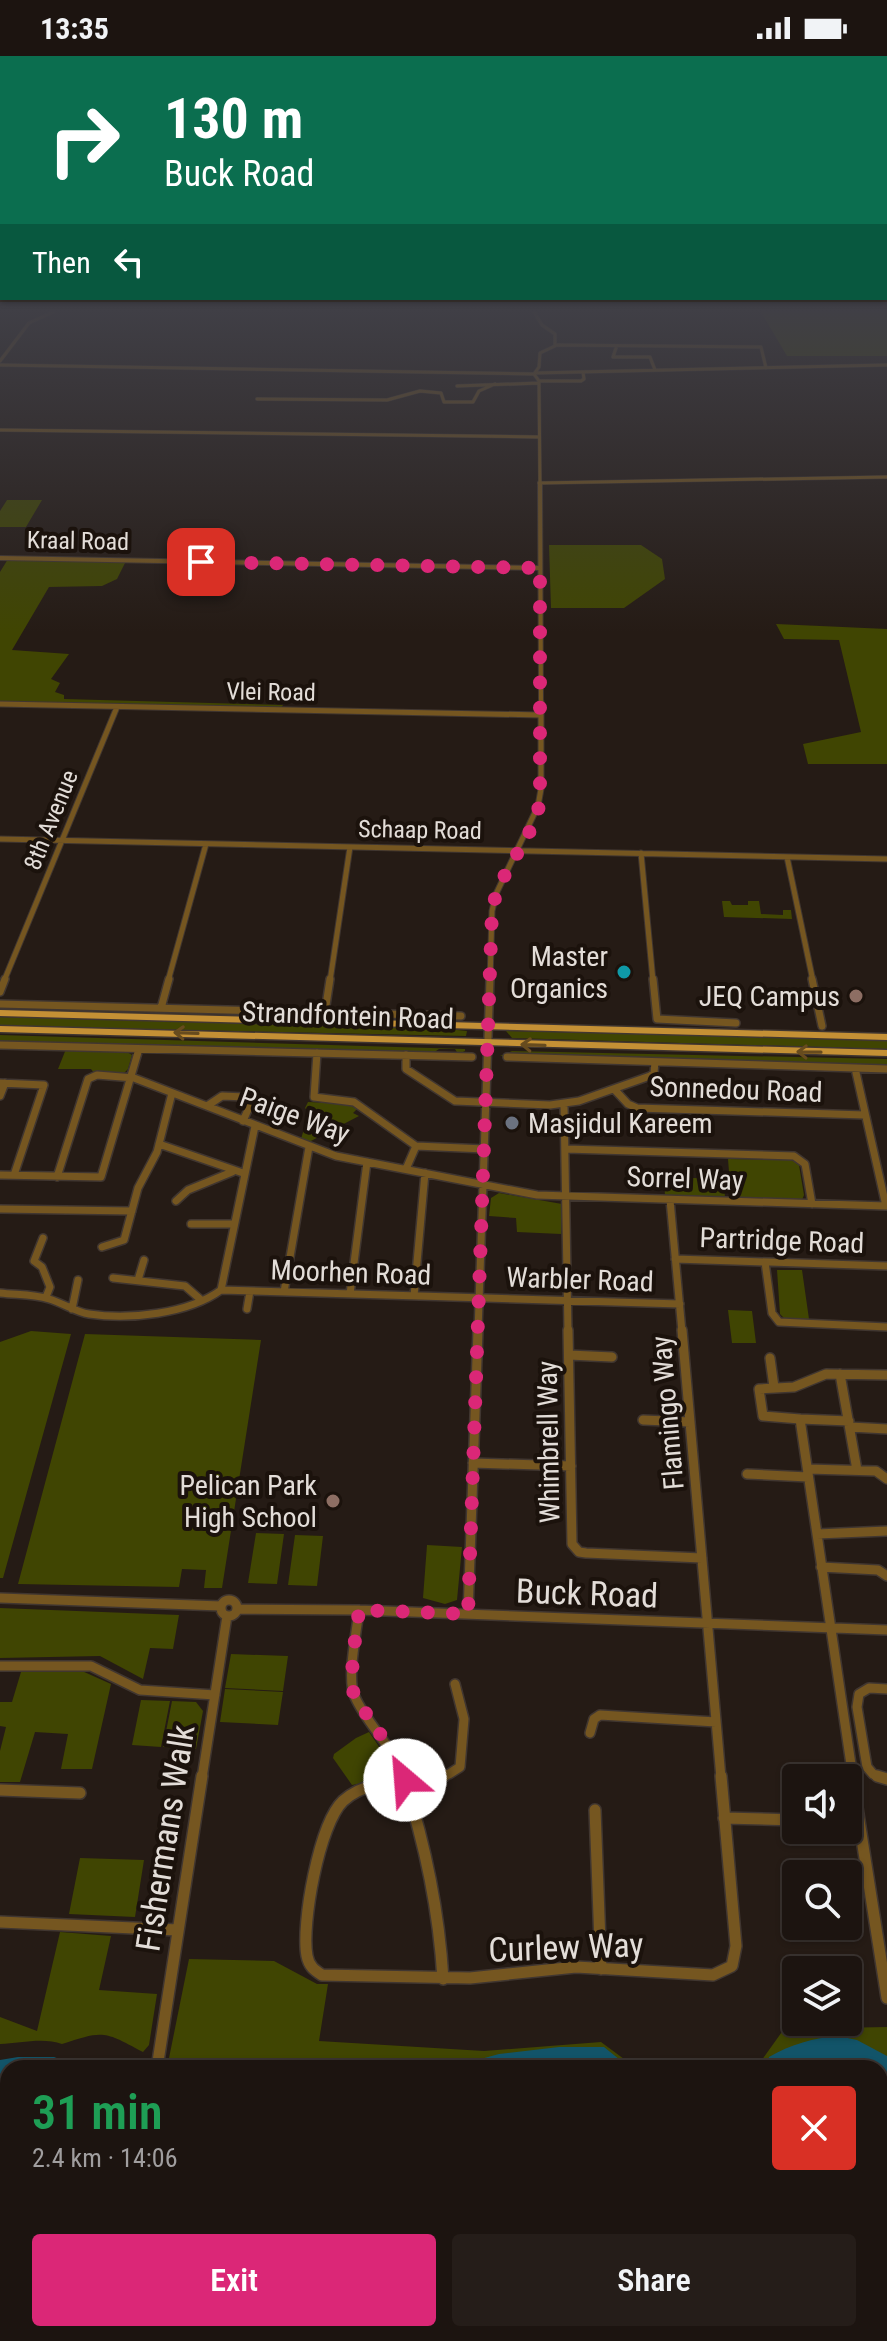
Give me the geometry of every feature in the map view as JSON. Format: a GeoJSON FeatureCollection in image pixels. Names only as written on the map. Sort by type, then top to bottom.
{"type":"FeatureCollection","features":[{"type":"Feature","properties":{"kind":"main road","name":"Strandfontein Road"},"geometry":{"type":"LineString","coordinates":[[0,1013],[887,1037]]}},
{"type":"Feature","properties":{"kind":"main road","name":"Strandfontein Road"},"geometry":{"type":"LineString","coordinates":[[0,1029],[887,1053]]}},
{"type":"Feature","properties":{"kind":"street"},"geometry":{"type":"LineString","coordinates":[[468,1614],[492,911],[502,876],[532,828],[540,801],[539,419]]}},
{"type":"Feature","properties":{"kind":"street"},"geometry":{"type":"LineString","coordinates":[[0,430],[539,437]]}},
{"type":"Feature","properties":{"kind":"street"},"geometry":{"type":"LineString","coordinates":[[539,483],[887,477]]}},
{"type":"Feature","properties":{"kind":"street","name":"Kraal Road"},"geometry":{"type":"LineString","coordinates":[[0,558],[540,568]]}},
{"type":"Feature","properties":{"kind":"street","name":"Vlei Road"},"geometry":{"type":"LineString","coordinates":[[0,704],[540,715]]}},
{"type":"Feature","properties":{"kind":"street","name":"8th Avenue"},"geometry":{"type":"LineString","coordinates":[[0,992],[117,707]]}},
{"type":"Feature","properties":{"kind":"street","name":"Schaap Road"},"geometry":{"type":"LineString","coordinates":[[0,839],[887,859]]}},
{"type":"Feature","properties":{"kind":"street"},"geometry":{"type":"LineString","coordinates":[[161,1008],[206,844]]}},
{"type":"Feature","properties":{"kind":"street"},"geometry":{"type":"LineString","coordinates":[[325,1012],[350,847]]}},
{"type":"Feature","properties":{"kind":"street"},"geometry":{"type":"LineString","coordinates":[[641,853],[657,1019],[736,1023]]}},
{"type":"Feature","properties":{"kind":"street"},"geometry":{"type":"LineString","coordinates":[[787,857],[822,1026]]}},
{"type":"Feature","properties":{"kind":"street"},"geometry":{"type":"LineString","coordinates":[[0,1004],[461,1016]]}},
{"type":"Feature","properties":{"kind":"street","name":"Strandfontein Road"},"geometry":{"type":"LineString","coordinates":[[0,1045],[472,1057]]}},
{"type":"Feature","properties":{"kind":"street"},"geometry":{"type":"LineString","coordinates":[[0,1175],[101,1177],[139,1049]]}},
{"type":"Feature","properties":{"kind":"street"},"geometry":{"type":"LineString","coordinates":[[317,1053],[314,1097],[354,1102],[416,1146],[485,1149]]}},
{"type":"Feature","properties":{"kind":"street"},"geometry":{"type":"LineString","coordinates":[[406,1055],[406,1069],[445,1097],[455,1101],[487,1103],[564,1105],[650,1076],[654,1073],[655,1062]]}},
{"type":"Feature","properties":{"kind":"street"},"geometry":{"type":"LineString","coordinates":[[507,1057],[887,1069]]}},
{"type":"Feature","properties":{"kind":"street","name":"Sorrel Way"},"geometry":{"type":"LineString","coordinates":[[484,1185],[566,1197],[886,1206],[855,1068]]}},
{"type":"Feature","properties":{"kind":"street"},"geometry":{"type":"LineString","coordinates":[[57,1177],[88,1079],[97,1075],[130,1076]]}},
{"type":"Feature","properties":{"kind":"street","name":"Paige Way"},"geometry":{"type":"LineString","coordinates":[[130,1076],[309,1147],[484,1185]]}},
{"type":"Feature","properties":{"kind":"street"},"geometry":{"type":"LineString","coordinates":[[0,1096],[2,1083],[44,1085],[14,1175]]}},
{"type":"Feature","properties":{"kind":"street","name":"Sonnedou Road"},"geometry":{"type":"LineString","coordinates":[[614,1089],[628,1104],[637,1108],[865,1115]]}},
{"type":"Feature","properties":{"kind":"street"},"geometry":{"type":"LineString","coordinates":[[102,1247],[126,1241],[138,1188],[159,1144],[172,1093]]}},
{"type":"Feature","properties":{"kind":"street"},"geometry":{"type":"LineString","coordinates":[[207,1106],[222,1096],[245,1097],[250,1105],[243,1121]]}},
{"type":"Feature","properties":{"kind":"street","name":"Whimbrell Way"},"geometry":{"type":"LineString","coordinates":[[564,1105],[572,1544],[579,1552],[702,1558]]}},
{"type":"Feature","properties":{"kind":"street"},"geometry":{"type":"LineString","coordinates":[[0,1293],[46,1297],[90,1314],[181,1309],[200,1299],[215,1297],[221,1290],[255,1126]]}},
{"type":"Feature","properties":{"kind":"street"},"geometry":{"type":"LineString","coordinates":[[159,1144],[184,1149],[232,1172],[243,1173]]}},
{"type":"Feature","properties":{"kind":"street"},"geometry":{"type":"LineString","coordinates":[[406,1169],[416,1146]]}},
{"type":"Feature","properties":{"kind":"street"},"geometry":{"type":"LineString","coordinates":[[284,1292],[309,1147]]}},
{"type":"Feature","properties":{"kind":"street"},"geometry":{"type":"LineString","coordinates":[[566,1149],[794,1156],[805,1164],[812,1204]]}},
{"type":"Feature","properties":{"kind":"street"},"geometry":{"type":"LineString","coordinates":[[350,1294],[367,1162]]}},
{"type":"Feature","properties":{"kind":"street"},"geometry":{"type":"LineString","coordinates":[[176,1201],[187,1190],[204,1183],[218,1182],[232,1172]]}},
{"type":"Feature","properties":{"kind":"street"},"geometry":{"type":"LineString","coordinates":[[414,1296],[425,1173]]}},
{"type":"Feature","properties":{"kind":"street","name":"Flamingo Way"},"geometry":{"type":"LineString","coordinates":[[670,1200],[707,1623]]}},
{"type":"Feature","properties":{"kind":"street"},"geometry":{"type":"LineString","coordinates":[[0,1209],[132,1211]]}},
{"type":"Feature","properties":{"kind":"street"},"geometry":{"type":"LineString","coordinates":[[191,1224],[234,1224]]}},
{"type":"Feature","properties":{"kind":"street"},"geometry":{"type":"LineString","coordinates":[[43,1238],[34,1261],[42,1267],[42,1274],[50,1287],[46,1297]]}},
{"type":"Feature","properties":{"kind":"street","name":"Partridge Road"},"geometry":{"type":"LineString","coordinates":[[675,1259],[887,1266]]}},
{"type":"Feature","properties":{"kind":"street"},"geometry":{"type":"LineString","coordinates":[[138,1280],[144,1260]]}},
{"type":"Feature","properties":{"kind":"street"},"geometry":{"type":"LineString","coordinates":[[765,1262],[772,1313],[779,1322],[887,1327]]}},
{"type":"Feature","properties":{"kind":"street"},"geometry":{"type":"LineString","coordinates":[[113,1278],[188,1287],[200,1299]]}},
{"type":"Feature","properties":{"kind":"street"},"geometry":{"type":"LineString","coordinates":[[72,1309],[78,1280]]}},
{"type":"Feature","properties":{"kind":"street","name":"Moorhen Road"},"geometry":{"type":"LineString","coordinates":[[221,1290],[480,1298]]}},
{"type":"Feature","properties":{"kind":"street"},"geometry":{"type":"LineString","coordinates":[[247,1309],[250,1291]]}},
{"type":"Feature","properties":{"kind":"street","name":"Warbler Road"},"geometry":{"type":"LineString","coordinates":[[480,1298],[680,1304]]}},
{"type":"Feature","properties":{"kind":"street"},"geometry":{"type":"LineString","coordinates":[[569,1355],[612,1357]]}},
{"type":"Feature","properties":{"kind":"street"},"geometry":{"type":"LineString","coordinates":[[770,1358],[774,1387]]}},
{"type":"Feature","properties":{"kind":"street"},"geometry":{"type":"LineString","coordinates":[[887,1375],[823,1374],[794,1387],[760,1387],[763,1416],[887,1429]]}},
{"type":"Feature","properties":{"kind":"street"},"geometry":{"type":"LineString","coordinates":[[840,1374],[857,1470]]}},
{"type":"Feature","properties":{"kind":"street"},"geometry":{"type":"LineString","coordinates":[[800,1419],[847,1764]]}},
{"type":"Feature","properties":{"kind":"street"},"geometry":{"type":"LineString","coordinates":[[643,1420],[690,1422]]}},
{"type":"Feature","properties":{"kind":"street"},"geometry":{"type":"LineString","coordinates":[[473,1463],[571,1466]]}},
{"type":"Feature","properties":{"kind":"street"},"geometry":{"type":"LineString","coordinates":[[747,1474],[857,1470],[876,1471],[887,1479]]}},
{"type":"Feature","properties":{"kind":"street"},"geometry":{"type":"LineString","coordinates":[[817,1534],[854,1535],[863,1531],[887,1531]]}},
{"type":"Feature","properties":{"kind":"street"},"geometry":{"type":"LineString","coordinates":[[821,1567],[878,1570],[887,1576]]}},
{"type":"Feature","properties":{"kind":"street"},"geometry":{"type":"LineString","coordinates":[[0,1598],[221,1606]]}},
{"type":"Feature","properties":{"kind":"street"},"geometry":{"type":"LineString","coordinates":[[233,1600],[238,1609],[227,1616],[220,1611],[221,1606],[233,1600]]}},
{"type":"Feature","properties":{"kind":"street","name":"Buck Road"},"geometry":{"type":"LineString","coordinates":[[238,1609],[359,1610],[887,1630]]}},
{"type":"Feature","properties":{"kind":"street"},"geometry":{"type":"LineString","coordinates":[[359,1610],[352,1683],[354,1696],[398,1760],[405,1780],[438,1930],[443,1979]]}},
{"type":"Feature","properties":{"kind":"street","name":"Fishermans Walk"},"geometry":{"type":"LineString","coordinates":[[158,2060],[227,1616]]}},
{"type":"Feature","properties":{"kind":"street","name":"Curlew Way"},"geometry":{"type":"LineString","coordinates":[[405,1780],[355,1792],[335,1810],[328,1822],[312,1890],[306,1954],[308,1964],[322,1975],[443,1979],[576,1967],[713,1975],[732,1966],[736,1946],[707,1623]]}},
{"type":"Feature","properties":{"kind":"street"},"geometry":{"type":"LineString","coordinates":[[0,1666],[91,1666],[140,1690],[215,1695]]}},
{"type":"Feature","properties":{"kind":"street"},"geometry":{"type":"LineString","coordinates":[[405,1780],[448,1775],[462,1763],[464,1719],[455,1684]]}},
{"type":"Feature","properties":{"kind":"street"},"geometry":{"type":"LineString","coordinates":[[887,1689],[864,1690],[859,1694],[857,1707],[867,1767],[873,1774],[887,1779]]}},
{"type":"Feature","properties":{"kind":"street"},"geometry":{"type":"LineString","coordinates":[[590,1733],[594,1719],[600,1715],[716,1722]]}},
{"type":"Feature","properties":{"kind":"street"},"geometry":{"type":"LineString","coordinates":[[0,1790],[80,1793]]}},
{"type":"Feature","properties":{"kind":"street"},"geometry":{"type":"LineString","coordinates":[[595,1810],[601,1969]]}},
{"type":"Feature","properties":{"kind":"street"},"geometry":{"type":"LineString","coordinates":[[724,1818],[782,1820]]}},
{"type":"Feature","properties":{"kind":"street"},"geometry":{"type":"LineString","coordinates":[[858,1844],[887,1998]]}},
{"type":"Feature","properties":{"kind":"street"},"geometry":{"type":"LineString","coordinates":[[0,1922],[178,1930]]}},
{"type":"Feature","properties":{"kind":"green space"},"geometry":{"type":"Polygon","coordinates":[[[7,500],[42,500],[26,527],[0,527],[0,511],[7,500]]]}},
{"type":"Feature","properties":{"kind":"green space"},"geometry":{"type":"Polygon","coordinates":[[[549,545],[641,545],[662,559],[665,579],[624,608],[551,608],[549,545]]]}},
{"type":"Feature","properties":{"kind":"green space"},"geometry":{"type":"Polygon","coordinates":[[[8,559],[126,561],[117,579],[102,586],[49,587],[12,650],[69,654],[51,679],[60,683],[55,692],[64,695],[64,699],[283,705],[281,708],[0,702],[0,572],[8,559]]]}},
{"type":"Feature","properties":{"kind":"green space"},"geometry":{"type":"Polygon","coordinates":[[[776,624],[887,629],[887,764],[808,764],[803,744],[861,732],[839,640],[784,639],[776,624]]]}},
{"type":"Feature","properties":{"kind":"green space"},"geometry":{"type":"Polygon","coordinates":[[[722,901],[730,901],[732,905],[748,905],[748,901],[759,901],[761,914],[783,915],[783,910],[791,910],[792,919],[724,917],[722,901]]]}},
{"type":"Feature","properties":{"kind":"green space"},"geometry":{"type":"Polygon","coordinates":[[[0,1017],[467,1031],[466,1036],[0,1026],[0,1017]]]}},
{"type":"Feature","properties":{"kind":"green space"},"geometry":{"type":"Polygon","coordinates":[[[506,1031],[887,1040],[887,1049],[512,1038],[506,1031]]]}},
{"type":"Feature","properties":{"kind":"green space"},"geometry":{"type":"Polygon","coordinates":[[[0,1035],[465,1049],[465,1051],[458,1054],[455,1049],[439,1049],[433,1053],[18,1043],[0,1042],[0,1035]]]}},
{"type":"Feature","properties":{"kind":"green space"},"geometry":{"type":"Polygon","coordinates":[[[66,1049],[125,1051],[132,1055],[123,1074],[94,1073],[91,1069],[58,1069],[66,1049]]]}},
{"type":"Feature","properties":{"kind":"green space"},"geometry":{"type":"Polygon","coordinates":[[[512,1051],[887,1059],[887,1066],[500,1056],[512,1051]]]}},
{"type":"Feature","properties":{"kind":"green space"},"geometry":{"type":"Polygon","coordinates":[[[308,1102],[348,1104],[358,1108],[353,1113],[359,1116],[309,1142],[301,1139],[309,1112],[305,1108],[308,1102]]]}},
{"type":"Feature","properties":{"kind":"green space"},"geometry":{"type":"Polygon","coordinates":[[[728,1159],[793,1160],[799,1165],[804,1195],[802,1200],[731,1198],[728,1159]]]}},
{"type":"Feature","properties":{"kind":"green space"},"geometry":{"type":"Polygon","coordinates":[[[664,1177],[724,1179],[725,1199],[665,1196],[664,1177]]]}},
{"type":"Feature","properties":{"kind":"green space"},"geometry":{"type":"Polygon","coordinates":[[[499,1193],[562,1204],[561,1234],[517,1232],[516,1218],[489,1216],[491,1198],[499,1193]]]}},
{"type":"Feature","properties":{"kind":"green space"},"geometry":{"type":"Polygon","coordinates":[[[777,1270],[802,1270],[809,1319],[785,1319],[780,1314],[777,1270]]]}},
{"type":"Feature","properties":{"kind":"green space"},"geometry":{"type":"Polygon","coordinates":[[[728,1310],[752,1311],[756,1343],[732,1343],[728,1310]]]}},
{"type":"Feature","properties":{"kind":"green space"},"geometry":{"type":"Polygon","coordinates":[[[31,1331],[71,1334],[3,1578],[0,1578],[0,1342],[31,1331]]]}},
{"type":"Feature","properties":{"kind":"green space"},"geometry":{"type":"Polygon","coordinates":[[[85,1334],[261,1340],[222,1588],[204,1588],[206,1570],[182,1569],[179,1587],[18,1584],[85,1334]]]}},
{"type":"Feature","properties":{"kind":"green space"},"geometry":{"type":"Polygon","coordinates":[[[256,1533],[284,1534],[277,1584],[248,1583],[256,1533]]]}},
{"type":"Feature","properties":{"kind":"green space"},"geometry":{"type":"Polygon","coordinates":[[[295,1535],[323,1536],[317,1586],[288,1585],[295,1535]]]}},
{"type":"Feature","properties":{"kind":"green space"},"geometry":{"type":"Polygon","coordinates":[[[427,1545],[462,1547],[457,1600],[445,1604],[423,1598],[427,1545]]]}},
{"type":"Feature","properties":{"kind":"green space"},"geometry":{"type":"Polygon","coordinates":[[[0,1608],[179,1615],[173,1649],[150,1648],[143,1679],[100,1656],[0,1658],[0,1608]]]}},
{"type":"Feature","properties":{"kind":"green space"},"geometry":{"type":"Polygon","coordinates":[[[231,1654],[288,1656],[283,1691],[225,1688],[231,1654]]]}},
{"type":"Feature","properties":{"kind":"green space"},"geometry":{"type":"Polygon","coordinates":[[[82,1671],[111,1684],[92,1769],[61,1769],[68,1734],[35,1732],[20,1782],[0,1782],[0,1751],[6,1727],[0,1726],[0,1702],[12,1702],[21,1672],[82,1671]]]}},
{"type":"Feature","properties":{"kind":"green space"},"geometry":{"type":"Polygon","coordinates":[[[225,1689],[283,1692],[278,1725],[220,1722],[225,1689]]]}},
{"type":"Feature","properties":{"kind":"green space"},"geometry":{"type":"Polygon","coordinates":[[[141,1700],[170,1701],[161,1747],[132,1745],[141,1700]]]}},
{"type":"Feature","properties":{"kind":"green space"},"geometry":{"type":"Polygon","coordinates":[[[172,1701],[196,1702],[203,1711],[196,1749],[163,1747],[172,1701]]]}},
{"type":"Feature","properties":{"kind":"green space"},"geometry":{"type":"Polygon","coordinates":[[[369,1732],[391,1764],[391,1772],[387,1778],[352,1785],[333,1758],[334,1754],[369,1732]]]}},
{"type":"Feature","properties":{"kind":"green space"},"geometry":{"type":"Polygon","coordinates":[[[80,1858],[144,1860],[135,1917],[69,1914],[80,1858]]]}},
{"type":"Feature","properties":{"kind":"green space"},"geometry":{"type":"Polygon","coordinates":[[[60,1932],[111,1936],[99,1990],[157,1994],[149,2045],[143,2052],[104,2035],[87,2036],[62,2044],[40,2041],[0,2044],[0,2017],[37,2031],[60,1932]]]}},
{"type":"Feature","properties":{"kind":"green space"},"geometry":{"type":"Polygon","coordinates":[[[189,1959],[274,1961],[317,1984],[328,1984],[319,2041],[484,2051],[601,2042],[624,2059],[637,2060],[169,2060],[189,1959]]]}},
{"type":"Feature","properties":{"kind":"green space"},"geometry":{"type":"Polygon","coordinates":[[[862,2027],[887,2027],[887,2060],[762,2060],[782,2032],[782,2036],[862,2036],[862,2027]]]}},
{"type":"Feature","properties":{"kind":"water"},"geometry":{"type":"Polygon","coordinates":[[[838,2036],[857,2040],[887,2056],[887,2060],[768,2060],[786,2049],[811,2040],[838,2036]]]}},
{"type":"Feature","properties":{"kind":"water"},"geometry":{"type":"Polygon","coordinates":[[[559,2047],[604,2047],[620,2060],[477,2060],[499,2054],[559,2047]]]}},
{"type":"Feature","properties":{"kind":"place","name":"Master Organics"},"geometry":{"type":"Point","coordinates":[624,972]}},
{"type":"Feature","properties":{"kind":"place","name":"JEQ Campus"},"geometry":{"type":"Point","coordinates":[856,996]}},
{"type":"Feature","properties":{"kind":"place","name":"Masjidul Kareem"},"geometry":{"type":"Point","coordinates":[512,1123]}},
{"type":"Feature","properties":{"kind":"place","name":"Pelican Park High School"},"geometry":{"type":"Point","coordinates":[333,1501]}},
{"type":"Feature","properties":{"kind":"route"},"geometry":{"type":"LineString","coordinates":[[201,562],[540,568],[540,801],[532,828],[502,876],[492,911],[468,1614],[359,1610],[356,1631],[354,1696],[398,1760],[405,1780]]}}]}
